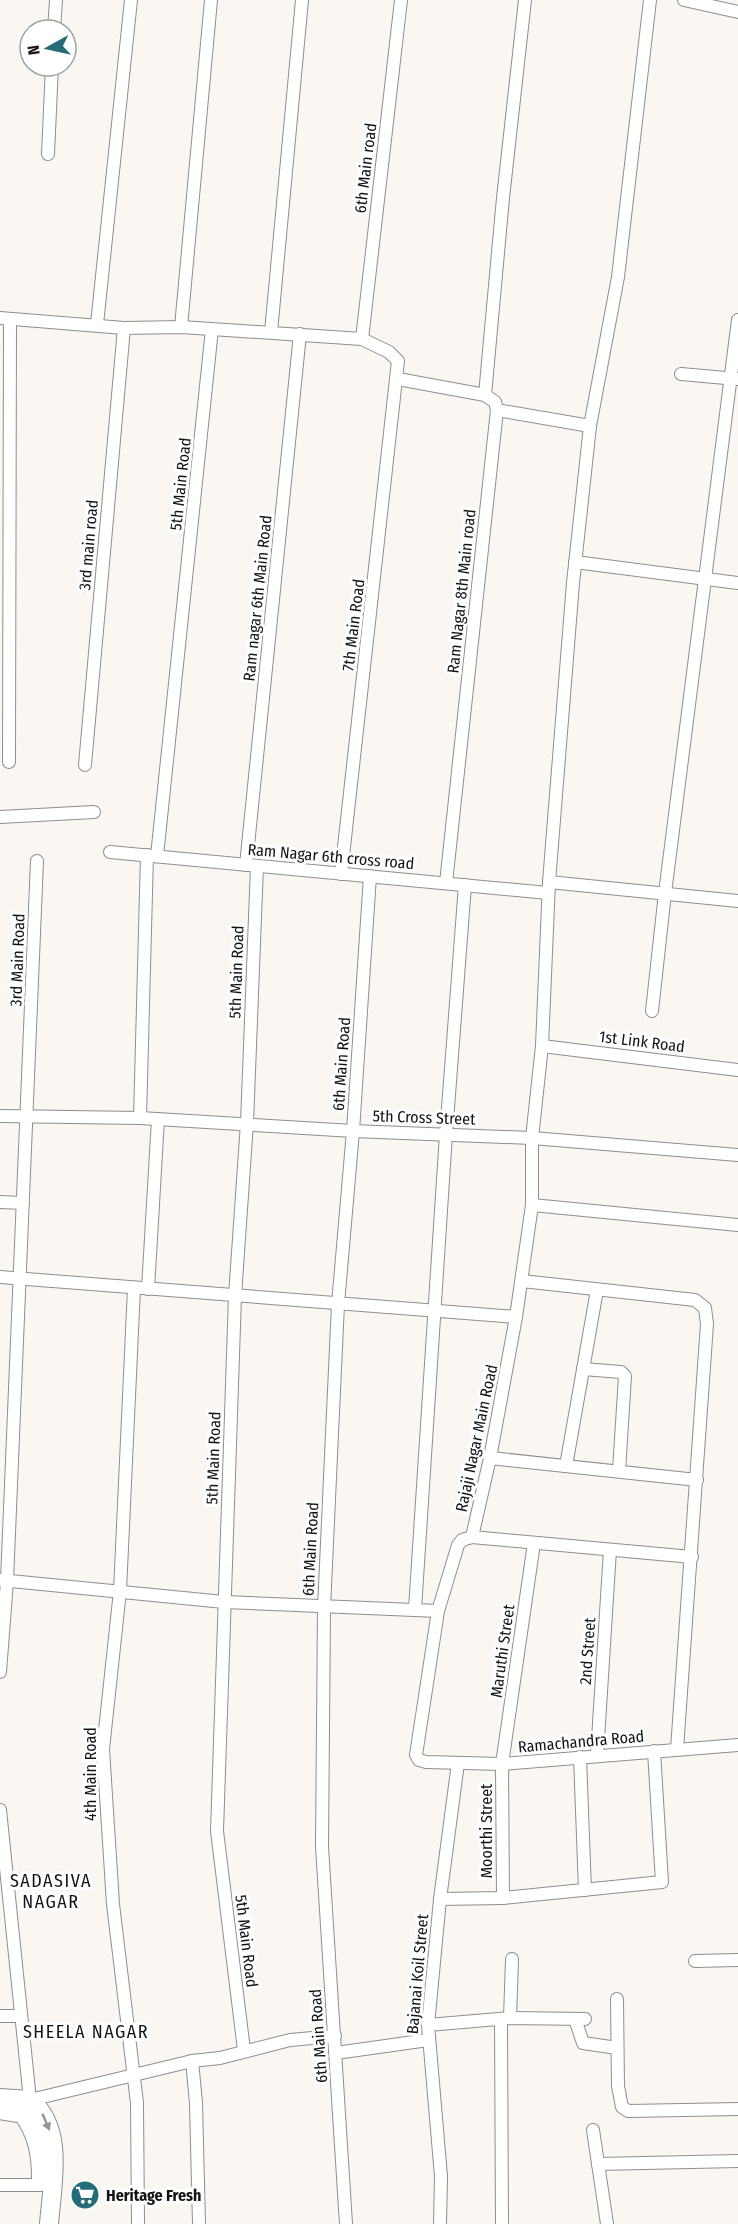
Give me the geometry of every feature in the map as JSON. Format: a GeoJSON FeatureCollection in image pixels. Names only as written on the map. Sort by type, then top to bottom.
{"type":"FeatureCollection","features":[{"type":"Feature","properties":{"kind":"main road"},"geometry":{"type":"LineString","coordinates":[[0,2098],[30,2100],[45,2117],[53,2146],[49,2224]]}},
{"type":"Feature","properties":{"kind":"main road"},"geometry":{"type":"LineString","coordinates":[[0,2110],[22,2114],[31,2126],[38,2144],[41,2186],[39,2224]]}},
{"type":"Feature","properties":{"kind":"street"},"geometry":{"type":"LineString","coordinates":[[55,18],[56,0]]}},
{"type":"Feature","properties":{"kind":"street"},"geometry":{"type":"LineString","coordinates":[[97,324],[131,0]]}},
{"type":"Feature","properties":{"kind":"street"},"geometry":{"type":"LineString","coordinates":[[181,327],[211,0]]}},
{"type":"Feature","properties":{"kind":"street"},"geometry":{"type":"LineString","coordinates":[[271,332],[302,0]]}},
{"type":"Feature","properties":{"kind":"street","name":"6th Main road"},"geometry":{"type":"LineString","coordinates":[[362,339],[401,0]]}},
{"type":"Feature","properties":{"kind":"street"},"geometry":{"type":"LineString","coordinates":[[485,395],[503,198],[525,0]]}},
{"type":"Feature","properties":{"kind":"street","name":"Rajaji Nagar Main Road"},"geometry":{"type":"LineString","coordinates":[[426,1762],[419,1760],[416,1755],[438,1611],[458,1545],[462,1540],[472,1537],[490,1458],[516,1317],[532,1205],[532,1138],[542,1046],[548,887],[575,562],[590,426],[618,277],[650,0]]}},
{"type":"Feature","properties":{"kind":"street"},"geometry":{"type":"LineString","coordinates":[[684,0],[738,12]]}},
{"type":"Feature","properties":{"kind":"street"},"geometry":{"type":"LineString","coordinates":[[48,154],[51,78]]}},
{"type":"Feature","properties":{"kind":"street"},"geometry":{"type":"LineString","coordinates":[[9,762],[9,738],[5,723],[5,319],[97,324],[124,328],[181,327],[362,339],[396,357],[399,365],[398,379],[485,395],[495,402],[497,410],[590,426]]}},
{"type":"Feature","properties":{"kind":"street"},"geometry":{"type":"LineString","coordinates":[[652,1011],[705,577],[735,378],[738,320]]}},
{"type":"Feature","properties":{"kind":"street","name":"3rd main road"},"geometry":{"type":"LineString","coordinates":[[85,765],[124,328]]}},
{"type":"Feature","properties":{"kind":"street","name":"5th Main Road"},"geometry":{"type":"LineString","coordinates":[[140,1118],[152,856],[213,329]]}},
{"type":"Feature","properties":{"kind":"street","name":"Ram nagar 6th Main Road"},"geometry":{"type":"LineString","coordinates":[[252,865],[300,334]]}},
{"type":"Feature","properties":{"kind":"street"},"geometry":{"type":"LineString","coordinates":[[681,374],[735,378]]}},
{"type":"Feature","properties":{"kind":"street","name":"7th Main Road"},"geometry":{"type":"LineString","coordinates":[[341,874],[398,379]]}},
{"type":"Feature","properties":{"kind":"street","name":"Ram Nagar 8th Main road"},"geometry":{"type":"LineString","coordinates":[[446,883],[497,410]]}},
{"type":"Feature","properties":{"kind":"street"},"geometry":{"type":"LineString","coordinates":[[575,562],[738,583]]}},
{"type":"Feature","properties":{"kind":"street"},"geometry":{"type":"LineString","coordinates":[[0,817],[94,812]]}},
{"type":"Feature","properties":{"kind":"street","name":"Ram Nagar 6th cross road"},"geometry":{"type":"LineString","coordinates":[[110,852],[465,885],[665,893],[738,901]]}},
{"type":"Feature","properties":{"kind":"street","name":"3rd Main Road"},"geometry":{"type":"LineString","coordinates":[[0,1672],[38,861]]}},
{"type":"Feature","properties":{"kind":"street","name":"5th Main Road"},"geometry":{"type":"LineString","coordinates":[[244,2050],[217,1832],[235,1296],[247,1123],[252,865]]}},
{"type":"Feature","properties":{"kind":"street","name":"6th Main Road"},"geometry":{"type":"LineString","coordinates":[[346,2224],[322,1847],[324,1608],[338,1304],[353,1131],[370,876]]}},
{"type":"Feature","properties":{"kind":"street"},"geometry":{"type":"LineString","coordinates":[[416,1609],[434,1311],[465,885]]}},
{"type":"Feature","properties":{"kind":"street","name":"1st Link Road"},"geometry":{"type":"LineString","coordinates":[[542,1046],[738,1070]]}},
{"type":"Feature","properties":{"kind":"street","name":"5th Cross Street"},"geometry":{"type":"LineString","coordinates":[[0,1116],[140,1118],[353,1131],[532,1138],[738,1155]]}},
{"type":"Feature","properties":{"kind":"street"},"geometry":{"type":"LineString","coordinates":[[148,1289],[159,1119]]}},
{"type":"Feature","properties":{"kind":"street"},"geometry":{"type":"LineString","coordinates":[[0,1202],[23,1203]]}},
{"type":"Feature","properties":{"kind":"street"},"geometry":{"type":"LineString","coordinates":[[532,1205],[738,1226]]}},
{"type":"Feature","properties":{"kind":"street"},"geometry":{"type":"LineString","coordinates":[[0,1277],[516,1317]]}},
{"type":"Feature","properties":{"kind":"street"},"geometry":{"type":"LineString","coordinates":[[522,1281],[695,1300],[705,1308],[707,1324],[692,1557],[676,1749]]}},
{"type":"Feature","properties":{"kind":"street","name":"4th Main Road"},"geometry":{"type":"LineString","coordinates":[[134,1288],[120,1592],[103,1749],[113,1904],[137,2103],[138,2224]]}},
{"type":"Feature","properties":{"kind":"street"},"geometry":{"type":"LineString","coordinates":[[566,1466],[597,1290]]}},
{"type":"Feature","properties":{"kind":"street"},"geometry":{"type":"LineString","coordinates":[[583,1368],[621,1372],[625,1377],[619,1472]]}},
{"type":"Feature","properties":{"kind":"street"},"geometry":{"type":"LineString","coordinates":[[490,1458],[697,1480]]}},
{"type":"Feature","properties":{"kind":"street"},"geometry":{"type":"LineString","coordinates":[[472,1537],[692,1557]]}},
{"type":"Feature","properties":{"kind":"street","name":"Maruthi Street"},"geometry":{"type":"LineString","coordinates":[[502,1764],[534,1543]]}},
{"type":"Feature","properties":{"kind":"street","name":"2nd Street"},"geometry":{"type":"LineString","coordinates":[[597,1755],[610,1550]]}},
{"type":"Feature","properties":{"kind":"street"},"geometry":{"type":"LineString","coordinates":[[3,1581],[224,1602],[438,1611]]}},
{"type":"Feature","properties":{"kind":"street","name":"Ramachandra Road"},"geometry":{"type":"LineString","coordinates":[[426,1762],[502,1764],[738,1745]]}},
{"type":"Feature","properties":{"kind":"street"},"geometry":{"type":"LineString","coordinates":[[440,1899],[503,1898],[662,1882],[654,1751]]}},
{"type":"Feature","properties":{"kind":"street"},"geometry":{"type":"LineString","coordinates":[[580,1757],[585,1890]]}},
{"type":"Feature","properties":{"kind":"street","name":"Bajanai Koil Street"},"geometry":{"type":"LineString","coordinates":[[440,2224],[440,2165],[428,2025],[440,1899],[458,1763]]}},
{"type":"Feature","properties":{"kind":"street","name":"Moorthi Street"},"geometry":{"type":"LineString","coordinates":[[502,1764],[503,1898]]}},
{"type":"Feature","properties":{"kind":"street"},"geometry":{"type":"LineString","coordinates":[[0,1810],[30,2100],[290,2040],[334,2036]]}},
{"type":"Feature","properties":{"kind":"street"},"geometry":{"type":"LineString","coordinates":[[502,2224],[505,2020],[512,1959]]}},
{"type":"Feature","properties":{"kind":"street"},"geometry":{"type":"LineString","coordinates":[[695,1961],[738,1960]]}},
{"type":"Feature","properties":{"kind":"street"},"geometry":{"type":"LineString","coordinates":[[617,1999],[620,2101],[628,2111],[738,2109]]}},
{"type":"Feature","properties":{"kind":"street"},"geometry":{"type":"LineString","coordinates":[[0,2016],[20,2016]]}},
{"type":"Feature","properties":{"kind":"street"},"geometry":{"type":"LineString","coordinates":[[428,2025],[505,2020],[580,2019],[583,2043],[617,2048]]}},
{"type":"Feature","properties":{"kind":"street"},"geometry":{"type":"LineString","coordinates":[[336,2053],[428,2040]]}},
{"type":"Feature","properties":{"kind":"street"},"geometry":{"type":"LineString","coordinates":[[192,2061],[196,2112],[199,2224]]}},
{"type":"Feature","properties":{"kind":"street"},"geometry":{"type":"LineString","coordinates":[[593,2130],[608,2224]]}},
{"type":"Feature","properties":{"kind":"street"},"geometry":{"type":"LineString","coordinates":[[598,2164],[738,2161]]}},
{"type":"Feature","properties":{"kind":"street"},"geometry":{"type":"LineString","coordinates":[[0,2185],[41,2186]]}},
{"type":"Feature","properties":{"kind":"place","name":"Heritage Fresh"},"geometry":{"type":"Point","coordinates":[85,2195]}},
{"type":"Feature","properties":{"kind":"district","name":"SADASIVA NAGAR"},"geometry":{"type":"Point","coordinates":[51,1891]}},
{"type":"Feature","properties":{"kind":"district","name":"SHEELA NAGAR"},"geometry":{"type":"Point","coordinates":[86,2032]}}]}
